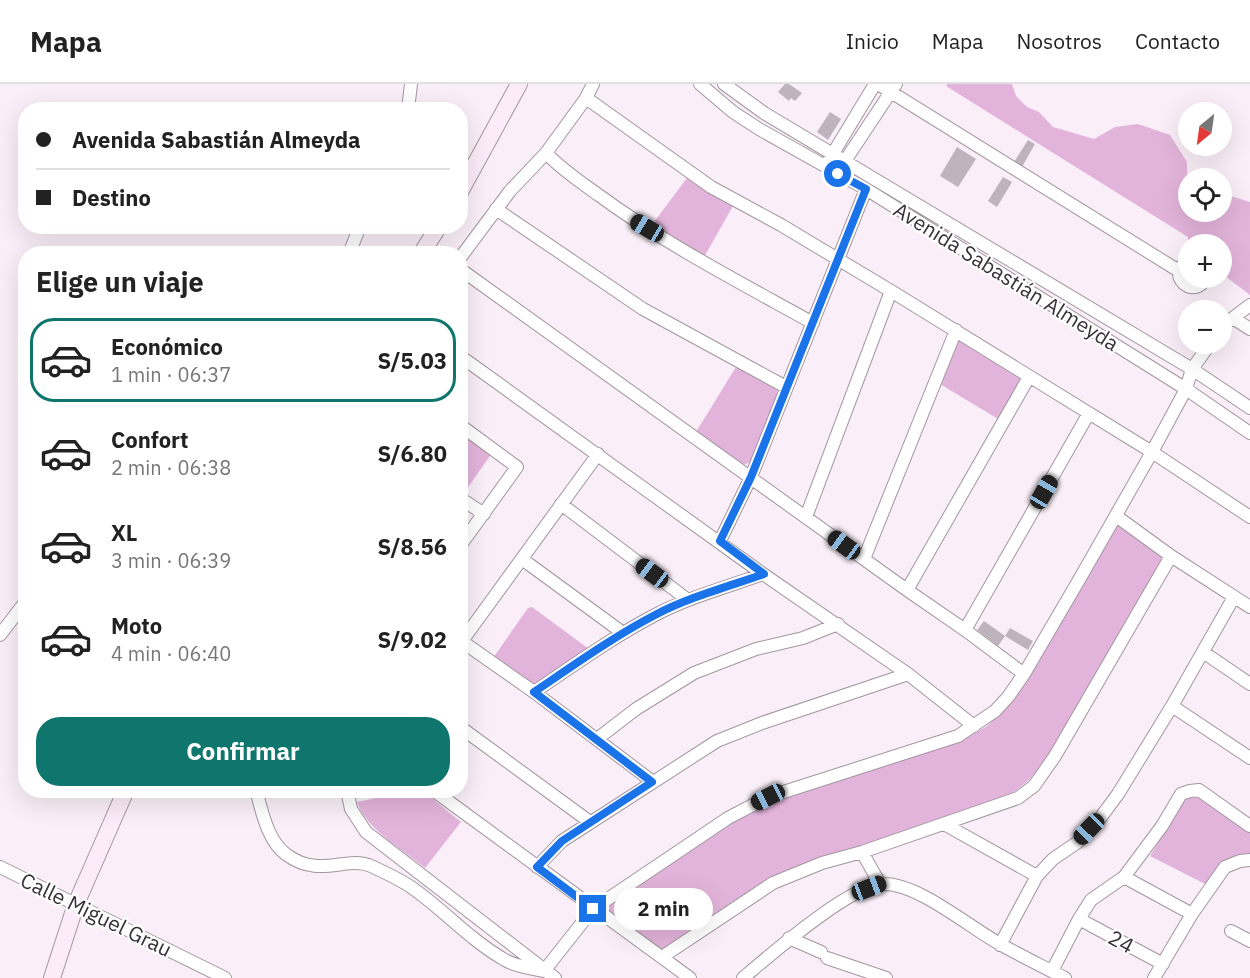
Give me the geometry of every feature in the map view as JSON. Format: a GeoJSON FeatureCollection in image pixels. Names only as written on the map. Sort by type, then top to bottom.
{"type":"FeatureCollection","features":[{"type":"Feature","properties":{"kind":"main road"},"geometry":{"type":"LineString","coordinates":[[468,177],[519,84]]}},
{"type":"Feature","properties":{"kind":"main road"},"geometry":{"type":"LineString","coordinates":[[52,978],[76,904],[122,798]]}},
{"type":"Feature","properties":{"kind":"street"},"geometry":{"type":"LineString","coordinates":[[409,102],[411,84]]}},
{"type":"Feature","properties":{"kind":"street"},"geometry":{"type":"LineString","coordinates":[[468,247],[510,191],[546,153],[586,98],[593,84]]}},
{"type":"Feature","properties":{"kind":"street","name":"Avenida Sabastián Almeyda"},"geometry":{"type":"LineString","coordinates":[[700,84],[733,112],[866,189],[1186,389],[1250,434]]}},
{"type":"Feature","properties":{"kind":"street","name":"Avenida Sabastián Almeyda"},"geometry":{"type":"LineString","coordinates":[[724,84],[764,113],[1192,369],[1250,408]]}},
{"type":"Feature","properties":{"kind":"street"},"geometry":{"type":"LineString","coordinates":[[825,166],[876,84],[893,88],[1178,270]]}},
{"type":"Feature","properties":{"kind":"street"},"geometry":{"type":"LineString","coordinates":[[837,173],[893,88]]}},
{"type":"Feature","properties":{"kind":"street"},"geometry":{"type":"LineString","coordinates":[[586,98],[711,187],[838,259],[956,330],[1152,452],[1250,517]]}},
{"type":"Feature","properties":{"kind":"street"},"geometry":{"type":"LineString","coordinates":[[546,153],[558,165],[628,217],[813,323]]}},
{"type":"Feature","properties":{"kind":"street"},"geometry":{"type":"LineString","coordinates":[[720,541],[751,477],[866,189]]}},
{"type":"Feature","properties":{"kind":"street"},"geometry":{"type":"LineString","coordinates":[[496,209],[643,309],[786,387]]}},
{"type":"Feature","properties":{"kind":"street"},"geometry":{"type":"LineString","coordinates":[[468,275],[1024,674]]}},
{"type":"Feature","properties":{"kind":"street"},"geometry":{"type":"LineString","coordinates":[[806,517],[891,291]]}},
{"type":"Feature","properties":{"kind":"street"},"geometry":{"type":"LineString","coordinates":[[1250,305],[1233,318],[1250,329]]}},
{"type":"Feature","properties":{"kind":"street"},"geometry":{"type":"LineString","coordinates":[[864,559],[956,330]]}},
{"type":"Feature","properties":{"kind":"street"},"geometry":{"type":"LineString","coordinates":[[550,974],[593,909],[728,818],[768,797],[958,736],[995,711],[1024,674],[1116,516],[1186,389],[1192,369],[1203,354]]}},
{"type":"Feature","properties":{"kind":"street"},"geometry":{"type":"LineString","coordinates":[[468,362],[764,574],[908,674],[974,726]]}},
{"type":"Feature","properties":{"kind":"street"},"geometry":{"type":"LineString","coordinates":[[907,590],[1029,377]]}},
{"type":"Feature","properties":{"kind":"street"},"geometry":{"type":"LineString","coordinates":[[965,630],[1089,414]]}},
{"type":"Feature","properties":{"kind":"street"},"geometry":{"type":"LineString","coordinates":[[468,431],[518,467],[468,535]]}},
{"type":"Feature","properties":{"kind":"street"},"geometry":{"type":"LineString","coordinates":[[468,632],[598,454]]}},
{"type":"Feature","properties":{"kind":"street"},"geometry":{"type":"LineString","coordinates":[[468,503],[484,514]]}},
{"type":"Feature","properties":{"kind":"street"},"geometry":{"type":"LineString","coordinates":[[561,504],[688,600]]}},
{"type":"Feature","properties":{"kind":"street"},"geometry":{"type":"LineString","coordinates":[[1116,516],[1171,556],[1250,607]]}},
{"type":"Feature","properties":{"kind":"street"},"geometry":{"type":"LineString","coordinates":[[662,957],[773,883],[822,863],[862,852],[1018,798],[1034,786],[1055,756],[1171,556]]}},
{"type":"Feature","properties":{"kind":"street"},"geometry":{"type":"LineString","coordinates":[[522,559],[623,633]]}},
{"type":"Feature","properties":{"kind":"street"},"geometry":{"type":"LineString","coordinates":[[534,692],[623,633],[657,614],[688,600],[764,574]]}},
{"type":"Feature","properties":{"kind":"street"},"geometry":{"type":"LineString","coordinates":[[1000,945],[1037,876],[1053,859],[1078,842],[1118,794],[1172,706],[1234,597]]}},
{"type":"Feature","properties":{"kind":"street"},"geometry":{"type":"LineString","coordinates":[[0,635],[18,611]]}},
{"type":"Feature","properties":{"kind":"street"},"geometry":{"type":"LineString","coordinates":[[597,739],[636,709],[694,673],[756,649],[802,638],[838,624]]}},
{"type":"Feature","properties":{"kind":"street"},"geometry":{"type":"LineString","coordinates":[[468,646],[534,692],[652,782]]}},
{"type":"Feature","properties":{"kind":"street"},"geometry":{"type":"LineString","coordinates":[[1203,652],[1250,684]]}},
{"type":"Feature","properties":{"kind":"street"},"geometry":{"type":"LineString","coordinates":[[537,867],[562,841],[717,741],[762,723],[908,674]]}},
{"type":"Feature","properties":{"kind":"street"},"geometry":{"type":"LineString","coordinates":[[1172,706],[1250,758]]}},
{"type":"Feature","properties":{"kind":"street"},"geometry":{"type":"LineString","coordinates":[[468,733],[590,822]]}},
{"type":"Feature","properties":{"kind":"street"},"geometry":{"type":"LineString","coordinates":[[1052,971],[1091,900],[1124,877],[1162,826],[1181,794],[1199,790],[1250,826]]}},
{"type":"Feature","properties":{"kind":"street"},"geometry":{"type":"LineString","coordinates":[[258,798],[264,819],[275,842],[285,855],[303,864],[323,867],[367,864],[410,886],[469,935],[507,962],[550,974]]}},
{"type":"Feature","properties":{"kind":"street"},"geometry":{"type":"LineString","coordinates":[[349,798],[351,809],[366,832],[550,974]]}},
{"type":"Feature","properties":{"kind":"street"},"geometry":{"type":"LineString","coordinates":[[444,798],[690,978]]}},
{"type":"Feature","properties":{"kind":"street"},"geometry":{"type":"LineString","coordinates":[[944,824],[1037,876]]}},
{"type":"Feature","properties":{"kind":"street"},"geometry":{"type":"LineString","coordinates":[[862,852],[880,884]]}},
{"type":"Feature","properties":{"kind":"street"},"geometry":{"type":"LineString","coordinates":[[1154,978],[1192,914],[1225,867],[1250,860]]}},
{"type":"Feature","properties":{"kind":"street","name":"Calle Miguel Grau"},"geometry":{"type":"LineString","coordinates":[[0,867],[225,978]]}},
{"type":"Feature","properties":{"kind":"street"},"geometry":{"type":"LineString","coordinates":[[1124,877],[1192,914]]}},
{"type":"Feature","properties":{"kind":"street"},"geometry":{"type":"LineString","coordinates":[[743,978],[789,938],[857,892],[880,884],[898,885],[933,902],[1000,945],[1065,978]]}},
{"type":"Feature","properties":{"kind":"street","name":"24"},"geometry":{"type":"LineString","coordinates":[[1079,919],[1163,964]]}},
{"type":"Feature","properties":{"kind":"street"},"geometry":{"type":"LineString","coordinates":[[1231,931],[1250,941]]}},
{"type":"Feature","properties":{"kind":"street"},"geometry":{"type":"LineString","coordinates":[[789,938],[824,955],[886,978]]}},
{"type":"Feature","properties":{"kind":"shaded area"},"geometry":{"type":"Polygon","coordinates":[[[947,84],[1012,84],[1016,96],[1027,107],[1039,112],[1053,127],[1094,139],[1115,127],[1138,124],[1170,135],[1178,148],[1178,156],[1183,156],[1187,162],[1187,168],[1178,168],[1178,222],[1232,222],[1232,196],[1250,202],[1250,295],[1232,281],[1232,234],[1183,234],[946,86],[947,84]]]}},
{"type":"Feature","properties":{"kind":"shaded area"},"geometry":{"type":"Polygon","coordinates":[[[687,178],[733,206],[704,257],[651,226],[687,178]]]}},
{"type":"Feature","properties":{"kind":"shaded area"},"geometry":{"type":"Polygon","coordinates":[[[958,341],[967,341],[1019,375],[1020,381],[998,419],[940,384],[958,341]]]}},
{"type":"Feature","properties":{"kind":"shaded area"},"geometry":{"type":"Polygon","coordinates":[[[736,367],[777,390],[777,396],[751,462],[743,465],[696,432],[736,367]]]}},
{"type":"Feature","properties":{"kind":"shaded area"},"geometry":{"type":"Polygon","coordinates":[[[468,435],[492,453],[468,487],[468,435]]]}},
{"type":"Feature","properties":{"kind":"shaded area"},"geometry":{"type":"Polygon","coordinates":[[[1117,526],[1125,527],[1161,552],[1162,560],[1159,569],[1044,763],[1028,781],[1006,798],[783,873],[760,884],[663,950],[658,949],[608,913],[608,907],[612,901],[744,815],[815,787],[960,742],[987,726],[1008,705],[1117,526]]]}},
{"type":"Feature","properties":{"kind":"shaded area"},"geometry":{"type":"Polygon","coordinates":[[[532,607],[589,649],[536,685],[528,685],[493,658],[528,608],[532,607]]]}},
{"type":"Feature","properties":{"kind":"shaded area"},"geometry":{"type":"Polygon","coordinates":[[[1193,794],[1250,833],[1250,857],[1224,863],[1207,885],[1150,856],[1187,796],[1193,794]]]}},
{"type":"Feature","properties":{"kind":"shaded area"},"geometry":{"type":"Polygon","coordinates":[[[376,798],[432,798],[461,822],[425,868],[377,830],[368,821],[357,802],[376,798]]]}},
{"type":"Feature","properties":{"kind":"building"},"geometry":{"type":"Polygon","coordinates":[[[785,84],[789,84],[802,93],[795,101],[791,98],[789,101],[778,92],[785,84]]]}},
{"type":"Feature","properties":{"kind":"building"},"geometry":{"type":"Polygon","coordinates":[[[830,112],[841,119],[828,140],[817,132],[830,112]]]}},
{"type":"Feature","properties":{"kind":"building"},"geometry":{"type":"Polygon","coordinates":[[[1028,140],[1035,144],[1022,167],[1014,162],[1028,140]]]}},
{"type":"Feature","properties":{"kind":"building"},"geometry":{"type":"Polygon","coordinates":[[[957,147],[976,159],[958,187],[940,176],[957,147]]]}},
{"type":"Feature","properties":{"kind":"building"},"geometry":{"type":"Polygon","coordinates":[[[1003,177],[1012,182],[997,207],[988,201],[1003,177]]]}},
{"type":"Feature","properties":{"kind":"building"},"geometry":{"type":"Polygon","coordinates":[[[984,621],[1005,636],[998,646],[977,630],[984,621]]]}},
{"type":"Feature","properties":{"kind":"building"},"geometry":{"type":"Polygon","coordinates":[[[1010,628],[1033,641],[1028,650],[1005,636],[1010,628]]]}},
{"type":"Feature","properties":{"kind":"route"},"geometry":{"type":"LineString","coordinates":[[593,909],[537,867],[562,841],[652,782],[534,692],[623,633],[657,614],[688,600],[764,574],[720,541],[751,477],[866,189],[838,174]]}}]}
